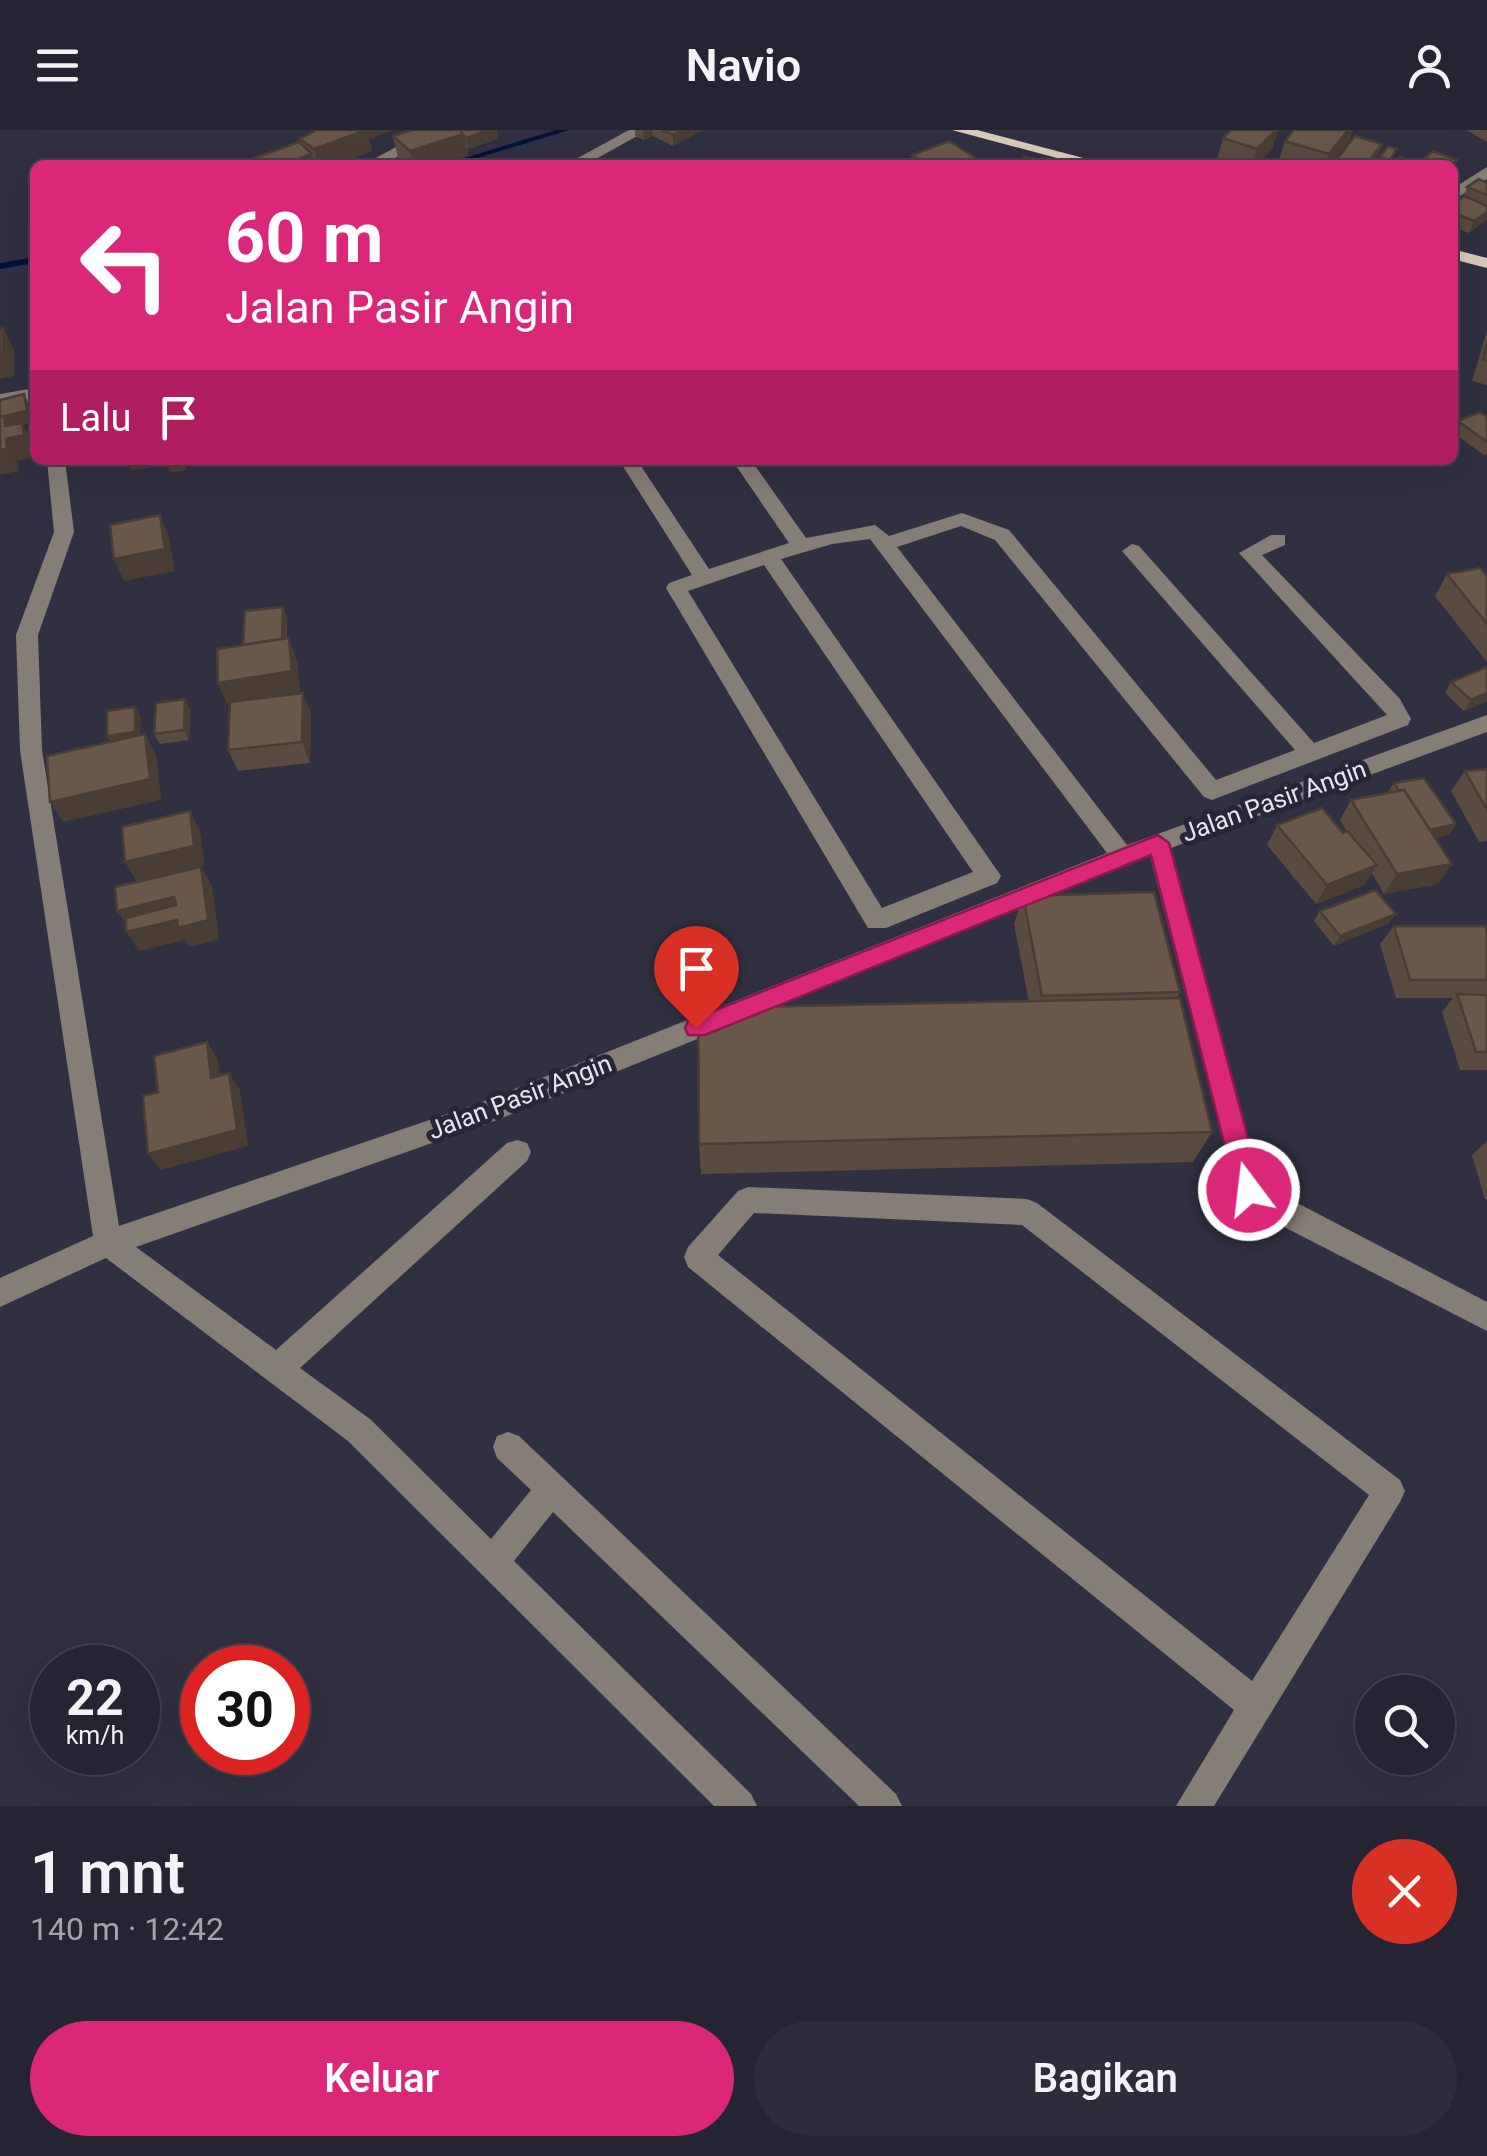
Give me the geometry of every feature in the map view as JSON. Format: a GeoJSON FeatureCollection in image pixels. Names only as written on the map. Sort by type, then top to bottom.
{"type":"FeatureCollection","features":[{"type":"Feature","properties":{"kind":"main road"},"geometry":{"type":"LineString","coordinates":[[969,131],[1078,160]]}},
{"type":"Feature","properties":{"kind":"main road"},"geometry":{"type":"LineString","coordinates":[[1458,256],[1487,263]]}},
{"type":"Feature","properties":{"kind":"street"},"geometry":{"type":"LineString","coordinates":[[381,160],[438,130]]}},
{"type":"Feature","properties":{"kind":"street"},"geometry":{"type":"LineString","coordinates":[[582,160],[642,130]]}},
{"type":"Feature","properties":{"kind":"street"},"geometry":{"type":"LineString","coordinates":[[1458,192],[1487,172]]}},
{"type":"Feature","properties":{"kind":"street"},"geometry":{"type":"LineString","coordinates":[[0,400],[30,395]]}},
{"type":"Feature","properties":{"kind":"street"},"geometry":{"type":"LineString","coordinates":[[57,465],[64,532],[28,636],[31,750],[108,1243],[360,1430],[739,1806]]}},
{"type":"Feature","properties":{"kind":"street"},"geometry":{"type":"LineString","coordinates":[[631,465],[705,579]]}},
{"type":"Feature","properties":{"kind":"street"},"geometry":{"type":"LineString","coordinates":[[745,465],[803,548]]}},
{"type":"Feature","properties":{"kind":"street"},"geometry":{"type":"LineString","coordinates":[[885,544],[962,519],[1002,535],[1212,791],[1400,719],[1392,705],[1249,553],[1278,540]]}},
{"type":"Feature","properties":{"kind":"street"},"geometry":{"type":"LineString","coordinates":[[770,558],[990,876],[877,921],[676,588],[770,558],[857,531],[875,532],[1123,858]]}},
{"type":"Feature","properties":{"kind":"street"},"geometry":{"type":"LineString","coordinates":[[1132,551],[1312,755]]}},
{"type":"Feature","properties":{"kind":"street","name":"Jalan Pasir Angin"},"geometry":{"type":"LineString","coordinates":[[0,1293],[108,1243],[483,1114],[1158,843],[1487,724]]}},
{"type":"Feature","properties":{"kind":"street"},"geometry":{"type":"LineString","coordinates":[[1158,843],[1249,1190],[1255,1198],[1487,1316]]}},
{"type":"Feature","properties":{"kind":"street"},"geometry":{"type":"LineString","coordinates":[[277,1369],[517,1152]]}},
{"type":"Feature","properties":{"kind":"street"},"geometry":{"type":"LineString","coordinates":[[1194,1806],[1389,1491],[1027,1212],[748,1200],[698,1256],[1254,1704]]}},
{"type":"Feature","properties":{"kind":"street"},"geometry":{"type":"LineString","coordinates":[[508,1448],[884,1806]]}},
{"type":"Feature","properties":{"kind":"street"},"geometry":{"type":"LineString","coordinates":[[493,1562],[552,1489]]}},
{"type":"Feature","properties":{"kind":"building"},"geometry":{"type":"Polygon","coordinates":[[[316,130],[366,130],[314,149],[300,139],[316,130]]]}},
{"type":"Feature","properties":{"kind":"building"},"geometry":{"type":"Polygon","coordinates":[[[412,130],[460,130],[464,134],[410,151],[393,136],[412,130]]]}},
{"type":"Feature","properties":{"kind":"building"},"geometry":{"type":"Polygon","coordinates":[[[460,130],[489,130],[466,138],[460,130]]]}},
{"type":"Feature","properties":{"kind":"building"},"geometry":{"type":"Polygon","coordinates":[[[1231,130],[1276,130],[1257,149],[1223,138],[1231,130]]]}},
{"type":"Feature","properties":{"kind":"building"},"geometry":{"type":"Polygon","coordinates":[[[1294,130],[1348,130],[1329,154],[1285,141],[1294,130]]]}},
{"type":"Feature","properties":{"kind":"building"},"geometry":{"type":"Polygon","coordinates":[[[1355,136],[1382,144],[1370,160],[1337,159],[1355,136]]]}},
{"type":"Feature","properties":{"kind":"building"},"geometry":{"type":"Polygon","coordinates":[[[949,141],[979,160],[920,160],[912,155],[949,141]]]}},
{"type":"Feature","properties":{"kind":"building"},"geometry":{"type":"Polygon","coordinates":[[[299,142],[312,154],[295,160],[249,160],[299,142]]]}},
{"type":"Feature","properties":{"kind":"building"},"geometry":{"type":"Polygon","coordinates":[[[1388,146],[1397,149],[1390,160],[1380,157],[1388,146]]]}},
{"type":"Feature","properties":{"kind":"building"},"geometry":{"type":"Polygon","coordinates":[[[1433,151],[1457,160],[1423,160],[1433,151]]]}},
{"type":"Feature","properties":{"kind":"building"},"geometry":{"type":"Polygon","coordinates":[[[1479,179],[1487,183],[1487,195],[1467,187],[1479,179]]]}},
{"type":"Feature","properties":{"kind":"building"},"geometry":{"type":"Polygon","coordinates":[[[1465,196],[1487,206],[1487,212],[1474,221],[1458,214],[1458,201],[1465,196]]]}},
{"type":"Feature","properties":{"kind":"building"},"geometry":{"type":"Polygon","coordinates":[[[3,328],[3,354],[0,355],[0,329],[3,328]]]}},
{"type":"Feature","properties":{"kind":"building"},"geometry":{"type":"Polygon","coordinates":[[[24,394],[27,411],[0,417],[0,400],[24,394]]]}},
{"type":"Feature","properties":{"kind":"building"},"geometry":{"type":"Polygon","coordinates":[[[1480,412],[1487,417],[1487,442],[1458,421],[1480,412]]]}},
{"type":"Feature","properties":{"kind":"building"},"geometry":{"type":"Polygon","coordinates":[[[4,416],[5,426],[22,423],[24,435],[6,439],[7,449],[0,450],[0,417],[4,416]]]}},
{"type":"Feature","properties":{"kind":"building"},"geometry":{"type":"Polygon","coordinates":[[[160,515],[165,549],[114,559],[110,525],[160,515]]]}},
{"type":"Feature","properties":{"kind":"building"},"geometry":{"type":"Polygon","coordinates":[[[1480,568],[1487,576],[1487,624],[1447,574],[1480,568]]]}},
{"type":"Feature","properties":{"kind":"building"},"geometry":{"type":"Polygon","coordinates":[[[283,607],[282,639],[243,645],[245,611],[283,607]]]}},
{"type":"Feature","properties":{"kind":"building"},"geometry":{"type":"Polygon","coordinates":[[[289,638],[292,671],[218,683],[217,649],[289,638]]]}},
{"type":"Feature","properties":{"kind":"building"},"geometry":{"type":"Polygon","coordinates":[[[1487,667],[1487,693],[1471,700],[1451,682],[1487,667]]]}},
{"type":"Feature","properties":{"kind":"building"},"geometry":{"type":"Polygon","coordinates":[[[303,693],[302,742],[228,750],[230,702],[303,693]]]}},
{"type":"Feature","properties":{"kind":"building"},"geometry":{"type":"Polygon","coordinates":[[[185,699],[184,730],[154,734],[156,703],[185,699]]]}},
{"type":"Feature","properties":{"kind":"building"},"geometry":{"type":"Polygon","coordinates":[[[135,707],[135,732],[107,736],[107,711],[135,707]]]}},
{"type":"Feature","properties":{"kind":"building"},"geometry":{"type":"Polygon","coordinates":[[[145,734],[150,779],[50,802],[47,756],[145,734]]]}},
{"type":"Feature","properties":{"kind":"building"},"geometry":{"type":"Polygon","coordinates":[[[1487,769],[1487,810],[1465,771],[1487,769]]]}},
{"type":"Feature","properties":{"kind":"building"},"geometry":{"type":"Polygon","coordinates":[[[1424,778],[1456,824],[1430,830],[1404,790],[1399,791],[1394,783],[1424,778]]]}},
{"type":"Feature","properties":{"kind":"building"},"geometry":{"type":"Polygon","coordinates":[[[1404,790],[1452,864],[1397,874],[1351,800],[1404,790]]]}},
{"type":"Feature","properties":{"kind":"building"},"geometry":{"type":"Polygon","coordinates":[[[1322,808],[1377,865],[1327,885],[1277,825],[1322,808]]]}},
{"type":"Feature","properties":{"kind":"building"},"geometry":{"type":"Polygon","coordinates":[[[190,811],[194,846],[125,862],[122,827],[190,811]]]}},
{"type":"Feature","properties":{"kind":"building"},"geometry":{"type":"Polygon","coordinates":[[[201,867],[208,920],[178,928],[177,920],[126,932],[126,918],[176,905],[174,897],[117,911],[115,887],[201,867]]]}},
{"type":"Feature","properties":{"kind":"building"},"geometry":{"type":"Polygon","coordinates":[[[1375,890],[1396,914],[1340,936],[1320,911],[1375,890]]]}},
{"type":"Feature","properties":{"kind":"building"},"geometry":{"type":"Polygon","coordinates":[[[1154,892],[1180,992],[1042,996],[1023,896],[1154,892]]]}},
{"type":"Feature","properties":{"kind":"building"},"geometry":{"type":"Polygon","coordinates":[[[1394,926],[1485,926],[1487,980],[1410,980],[1394,926]]]}},
{"type":"Feature","properties":{"kind":"building"},"geometry":{"type":"Polygon","coordinates":[[[1457,994],[1487,995],[1487,1052],[1476,1052],[1457,994]]]}},
{"type":"Feature","properties":{"kind":"building"},"geometry":{"type":"Polygon","coordinates":[[[1180,998],[1212,1132],[699,1144],[698,1008],[1180,998]]]}},
{"type":"Feature","properties":{"kind":"building"},"geometry":{"type":"Polygon","coordinates":[[[207,1042],[211,1078],[229,1073],[237,1130],[148,1154],[143,1096],[158,1092],[154,1056],[207,1042]]]}},
{"type":"Feature","properties":{"kind":"waterway"},"geometry":{"type":"LineString","coordinates":[[463,160],[565,130]]}},
{"type":"Feature","properties":{"kind":"waterway"},"geometry":{"type":"LineString","coordinates":[[0,266],[30,261]]}},
{"type":"Feature","properties":{"kind":"route"},"geometry":{"type":"LineString","coordinates":[[696,1028],[1158,843],[1249,1190]]}}]}
